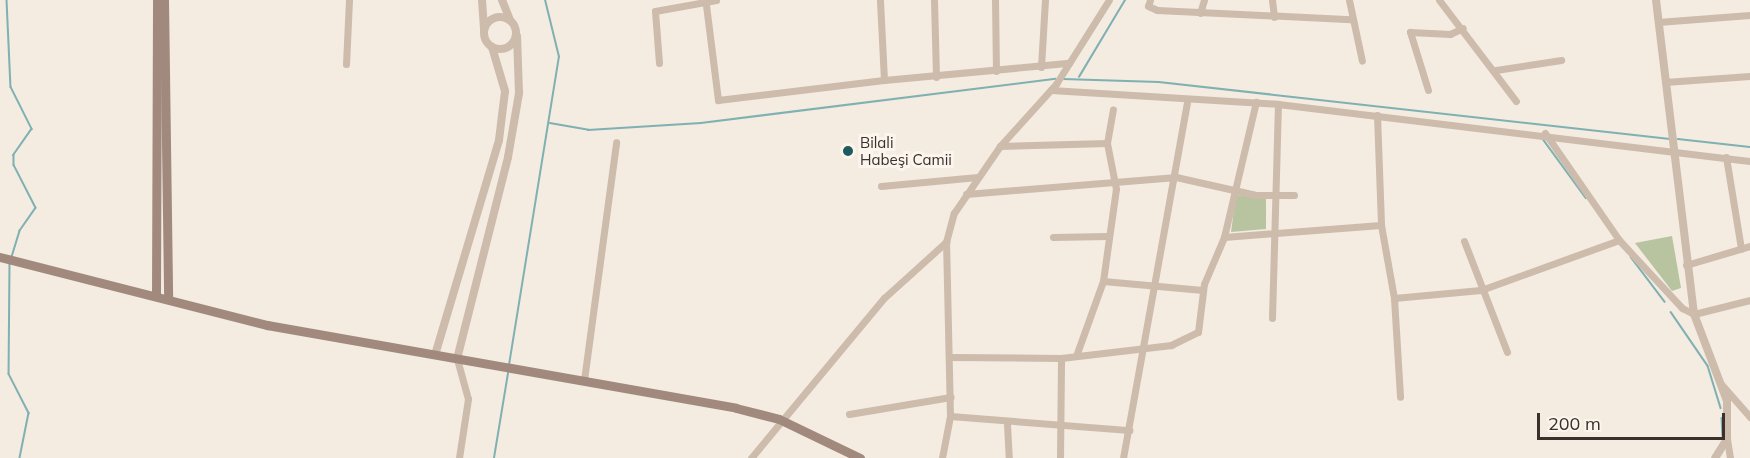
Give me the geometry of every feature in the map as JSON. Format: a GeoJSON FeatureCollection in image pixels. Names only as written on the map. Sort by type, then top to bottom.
{"type":"FeatureCollection","features":[{"type":"Feature","properties":{"kind":"main road"},"geometry":{"type":"LineString","coordinates":[[156,296],[157,0]]}},
{"type":"Feature","properties":{"kind":"main road"},"geometry":{"type":"LineString","coordinates":[[164,0],[168,300]]}},
{"type":"Feature","properties":{"kind":"main road"},"geometry":{"type":"LineString","coordinates":[[8,259],[267,325],[584,380],[779,419],[860,458]]}},
{"type":"Feature","properties":{"kind":"street"},"geometry":{"type":"LineString","coordinates":[[346,64],[349,0]]}},
{"type":"Feature","properties":{"kind":"street"},"geometry":{"type":"LineString","coordinates":[[435,355],[499,140],[505,91],[484,29],[482,0]]}},
{"type":"Feature","properties":{"kind":"street"},"geometry":{"type":"LineString","coordinates":[[459,458],[468,399],[457,359],[508,157],[519,93],[517,36],[502,0]]}},
{"type":"Feature","properties":{"kind":"street"},"geometry":{"type":"LineString","coordinates":[[659,63],[655,11],[706,5],[716,0]]}},
{"type":"Feature","properties":{"kind":"street"},"geometry":{"type":"LineString","coordinates":[[880,0],[884,80]]}},
{"type":"Feature","properties":{"kind":"street"},"geometry":{"type":"LineString","coordinates":[[934,0],[936,77]]}},
{"type":"Feature","properties":{"kind":"street"},"geometry":{"type":"LineString","coordinates":[[995,0],[996,71]]}},
{"type":"Feature","properties":{"kind":"street"},"geometry":{"type":"LineString","coordinates":[[1041,67],[1044,0]]}},
{"type":"Feature","properties":{"kind":"street"},"geometry":{"type":"LineString","coordinates":[[942,458],[951,397],[946,242],[966,194],[1000,146],[1054,87],[1061,71],[1069,63],[1109,0]]}},
{"type":"Feature","properties":{"kind":"street"},"geometry":{"type":"LineString","coordinates":[[1150,0],[1148,6],[1157,10],[1351,20]]}},
{"type":"Feature","properties":{"kind":"street"},"geometry":{"type":"LineString","coordinates":[[1200,13],[1204,0]]}},
{"type":"Feature","properties":{"kind":"street"},"geometry":{"type":"LineString","coordinates":[[1272,0],[1274,16]]}},
{"type":"Feature","properties":{"kind":"street"},"geometry":{"type":"LineString","coordinates":[[1349,0],[1351,20],[1362,61]]}},
{"type":"Feature","properties":{"kind":"street"},"geometry":{"type":"LineString","coordinates":[[1439,0],[1496,70],[1516,101]]}},
{"type":"Feature","properties":{"kind":"street"},"geometry":{"type":"LineString","coordinates":[[1656,0],[1686,265],[1694,314],[1722,386],[1731,458]]}},
{"type":"Feature","properties":{"kind":"street"},"geometry":{"type":"LineString","coordinates":[[706,5],[714,99],[1069,63]]}},
{"type":"Feature","properties":{"kind":"street"},"geometry":{"type":"LineString","coordinates":[[1658,22],[1750,15]]}},
{"type":"Feature","properties":{"kind":"street"},"geometry":{"type":"LineString","coordinates":[[484,29],[497,17],[510,20]]}},
{"type":"Feature","properties":{"kind":"street"},"geometry":{"type":"LineString","coordinates":[[1428,90],[1410,32],[1450,34],[1463,28]]}},
{"type":"Feature","properties":{"kind":"street"},"geometry":{"type":"LineString","coordinates":[[492,48],[509,48],[517,36]]}},
{"type":"Feature","properties":{"kind":"street"},"geometry":{"type":"LineString","coordinates":[[1496,70],[1561,60]]}},
{"type":"Feature","properties":{"kind":"street"},"geometry":{"type":"LineString","coordinates":[[1665,82],[1750,76]]}},
{"type":"Feature","properties":{"kind":"street"},"geometry":{"type":"LineString","coordinates":[[1054,87],[1278,104],[1545,133],[1750,161]]}},
{"type":"Feature","properties":{"kind":"street"},"geometry":{"type":"LineString","coordinates":[[950,357],[1061,358],[1171,345],[1198,332],[1203,290],[1224,237],[1256,102]]}},
{"type":"Feature","properties":{"kind":"street"},"geometry":{"type":"LineString","coordinates":[[1123,458],[1156,288],[1187,103]]}},
{"type":"Feature","properties":{"kind":"street"},"geometry":{"type":"LineString","coordinates":[[1272,318],[1273,195],[1278,104]]}},
{"type":"Feature","properties":{"kind":"street"},"geometry":{"type":"LineString","coordinates":[[1076,356],[1103,281],[1116,183],[1107,143],[1113,110]]}},
{"type":"Feature","properties":{"kind":"street"},"geometry":{"type":"LineString","coordinates":[[1377,115],[1380,225],[1394,298],[1400,397]]}},
{"type":"Feature","properties":{"kind":"street"},"geometry":{"type":"LineString","coordinates":[[1545,133],[1620,240],[1665,294],[1694,314],[1750,300]]}},
{"type":"Feature","properties":{"kind":"street"},"geometry":{"type":"LineString","coordinates":[[584,380],[616,142]]}},
{"type":"Feature","properties":{"kind":"street"},"geometry":{"type":"LineString","coordinates":[[1000,146],[1107,143]]}},
{"type":"Feature","properties":{"kind":"street"},"geometry":{"type":"LineString","coordinates":[[1726,158],[1741,249]]}},
{"type":"Feature","properties":{"kind":"street"},"geometry":{"type":"LineString","coordinates":[[881,186],[978,177]]}},
{"type":"Feature","properties":{"kind":"street"},"geometry":{"type":"LineString","coordinates":[[966,194],[1176,177],[1234,191],[1294,195]]}},
{"type":"Feature","properties":{"kind":"street"},"geometry":{"type":"LineString","coordinates":[[1224,237],[1380,225]]}},
{"type":"Feature","properties":{"kind":"street"},"geometry":{"type":"LineString","coordinates":[[1053,237],[1108,236]]}},
{"type":"Feature","properties":{"kind":"street"},"geometry":{"type":"LineString","coordinates":[[1394,298],[1481,290],[1620,240]]}},
{"type":"Feature","properties":{"kind":"street"},"geometry":{"type":"LineString","coordinates":[[1464,241],[1481,290],[1507,352]]}},
{"type":"Feature","properties":{"kind":"street"},"geometry":{"type":"LineString","coordinates":[[751,458],[779,419],[884,298],[946,242]]}},
{"type":"Feature","properties":{"kind":"street"},"geometry":{"type":"LineString","coordinates":[[1686,265],[1750,246]]}},
{"type":"Feature","properties":{"kind":"street"},"geometry":{"type":"LineString","coordinates":[[1103,281],[1156,288],[1203,290]]}},
{"type":"Feature","properties":{"kind":"street"},"geometry":{"type":"LineString","coordinates":[[1060,458],[1061,358]]}},
{"type":"Feature","properties":{"kind":"street"},"geometry":{"type":"LineString","coordinates":[[1722,386],[1750,417]]}},
{"type":"Feature","properties":{"kind":"street"},"geometry":{"type":"LineString","coordinates":[[849,414],[951,397]]}},
{"type":"Feature","properties":{"kind":"street"},"geometry":{"type":"LineString","coordinates":[[950,416],[1006,424],[1129,429]]}},
{"type":"Feature","properties":{"kind":"street"},"geometry":{"type":"LineString","coordinates":[[1006,424],[1009,458]]}},
{"type":"Feature","properties":{"kind":"street"},"geometry":{"type":"LineString","coordinates":[[1715,458],[1727,439]]}},
{"type":"Feature","properties":{"kind":"green space"},"geometry":{"type":"Polygon","coordinates":[[[1236,195],[1266,198],[1266,229],[1231,232],[1236,195]]]}},
{"type":"Feature","properties":{"kind":"green space"},"geometry":{"type":"Polygon","coordinates":[[[1672,236],[1681,288],[1672,291],[1635,243],[1672,236]]]}},
{"type":"Feature","properties":{"kind":"waterway"},"geometry":{"type":"LineString","coordinates":[[7,0],[11,87],[32,129],[14,155],[14,165],[36,208],[20,231],[12,257]]}},
{"type":"Feature","properties":{"kind":"waterway"},"geometry":{"type":"LineString","coordinates":[[509,365],[559,57],[545,0]]}},
{"type":"Feature","properties":{"kind":"waterway"},"geometry":{"type":"LineString","coordinates":[[1079,77],[1125,0]]}},
{"type":"Feature","properties":{"kind":"waterway"},"geometry":{"type":"LineString","coordinates":[[550,123],[588,130],[701,123],[1055,79]]}},
{"type":"Feature","properties":{"kind":"waterway"},"geometry":{"type":"LineString","coordinates":[[1063,79],[1159,82],[1670,139]]}},
{"type":"Feature","properties":{"kind":"waterway"},"geometry":{"type":"LineString","coordinates":[[1543,139],[1586,198]]}},
{"type":"Feature","properties":{"kind":"waterway"},"geometry":{"type":"LineString","coordinates":[[1678,139],[1750,147]]}},
{"type":"Feature","properties":{"kind":"waterway"},"geometry":{"type":"LineString","coordinates":[[1631,257],[1665,302]]}},
{"type":"Feature","properties":{"kind":"waterway"},"geometry":{"type":"LineString","coordinates":[[10,264],[9,374],[29,413],[20,458]]}},
{"type":"Feature","properties":{"kind":"waterway"},"geometry":{"type":"LineString","coordinates":[[1671,312],[1708,366],[1721,408]]}},
{"type":"Feature","properties":{"kind":"waterway"},"geometry":{"type":"LineString","coordinates":[[494,458],[508,373]]}},
{"type":"Feature","properties":{"kind":"waterway"},"geometry":{"type":"LineString","coordinates":[[1722,418],[1723,436]]}},
{"type":"Feature","properties":{"kind":"place","name":"Bilali Habeşi Camii"},"geometry":{"type":"Point","coordinates":[848,151]}}]}
